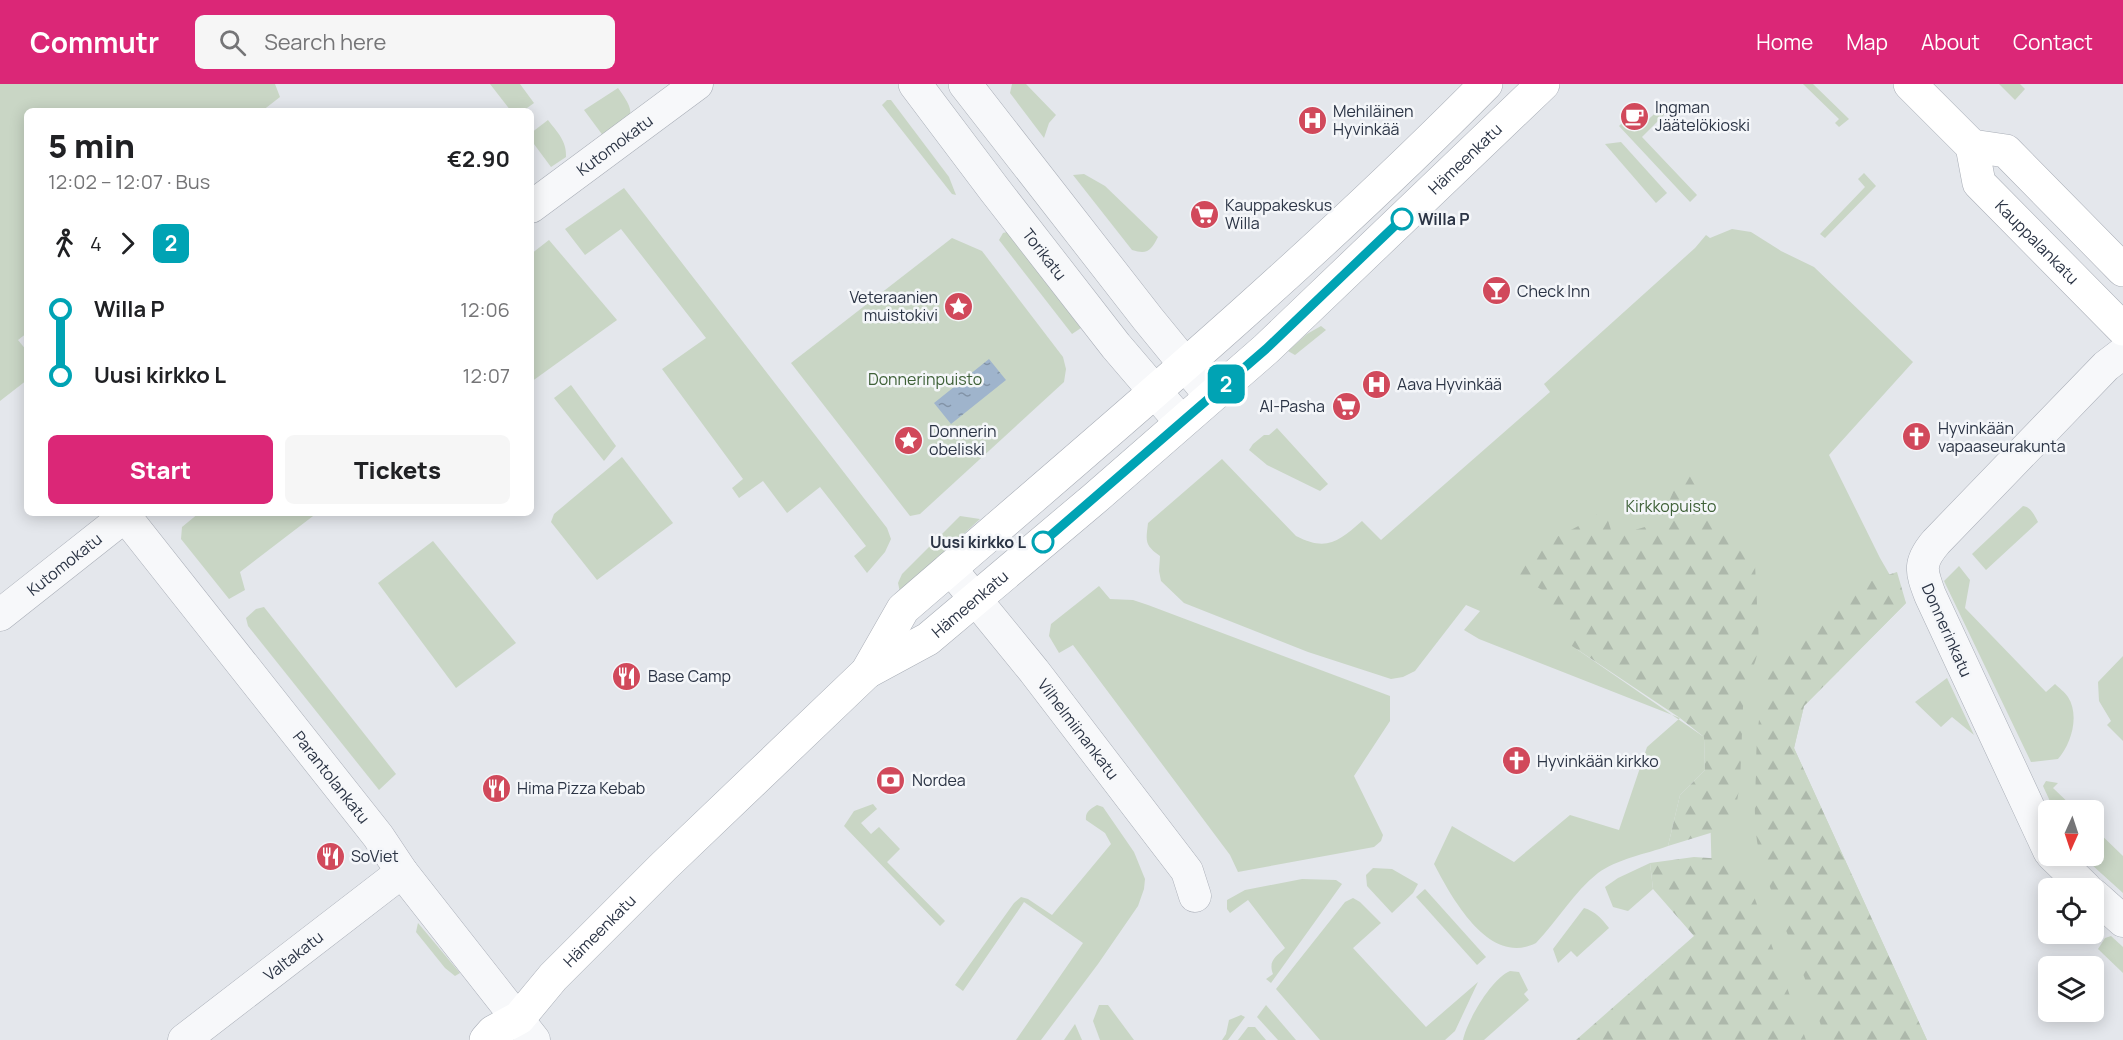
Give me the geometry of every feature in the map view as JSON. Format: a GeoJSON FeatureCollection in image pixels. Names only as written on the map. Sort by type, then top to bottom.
{"type":"FeatureCollection","features":[{"type":"Feature","properties":{"kind":"main road","name":"Hämeenkatu"},"geometry":{"type":"LineString","coordinates":[[867,672],[903,609],[1186,364],[1372,195],[1486,84]]}},
{"type":"Feature","properties":{"kind":"main road","name":"Hämeenkatu"},"geometry":{"type":"LineString","coordinates":[[486,1040],[493,1032],[523,1033],[553,977],[867,672],[928,639],[1094,499],[1266,349],[1543,84]]}},
{"type":"Feature","properties":{"kind":"main road"},"geometry":{"type":"LineString","coordinates":[[1910,84],[1972,146],[2006,151],[2123,270]]}},
{"type":"Feature","properties":{"kind":"main road","name":"Kauppalankatu"},"geometry":{"type":"LineString","coordinates":[[1972,146],[1979,183],[2120,335]]}},
{"type":"Feature","properties":{"kind":"street","name":"Kutomokatu"},"geometry":{"type":"LineString","coordinates":[[534,205],[697,84]]}},
{"type":"Feature","properties":{"kind":"street","name":"Torikatu"},"geometry":{"type":"LineString","coordinates":[[915,84],[1116,346],[1181,422]]}},
{"type":"Feature","properties":{"kind":"street"},"geometry":{"type":"LineString","coordinates":[[965,84],[1211,396]]}},
{"type":"Feature","properties":{"kind":"street","name":"Donnerinkatu"},"geometry":{"type":"LineString","coordinates":[[2038,827],[1930,596],[1923,577],[1922,566],[1926,554],[1936,542],[2120,335]]}},
{"type":"Feature","properties":{"kind":"street","name":"Kutomokatu"},"geometry":{"type":"LineString","coordinates":[[0,615],[126,516]]}},
{"type":"Feature","properties":{"kind":"street","name":"Parantolankatu"},"geometry":{"type":"LineString","coordinates":[[128,516],[378,836],[402,872],[523,1033]]}},
{"type":"Feature","properties":{"kind":"street","name":"Vilhelmiinankatu"},"geometry":{"type":"LineString","coordinates":[[950,568],[1034,671],[1186,871],[1195,896]]}},
{"type":"Feature","properties":{"kind":"street"},"geometry":{"type":"LineString","coordinates":[[2063,866],[2076,878]]}},
{"type":"Feature","properties":{"kind":"street","name":"Valtakatu"},"geometry":{"type":"LineString","coordinates":[[184,1040],[402,872]]}},
{"type":"Feature","properties":{"kind":"street"},"geometry":{"type":"LineString","coordinates":[[2104,905],[2123,921]]}},
{"type":"Feature","properties":{"kind":"green space"},"geometry":{"type":"Polygon","coordinates":[[[0,84],[275,84],[280,97],[266,108],[24,108],[24,335],[18,340],[24,347],[24,382],[0,401],[0,84]]]}},
{"type":"Feature","properties":{"kind":"green space"},"geometry":{"type":"Polygon","coordinates":[[[490,84],[520,84],[534,103],[527,108],[509,108],[490,84]]]}},
{"type":"Feature","properties":{"kind":"green space"},"geometry":{"type":"Polygon","coordinates":[[[1012,84],[1026,84],[1056,115],[1049,123],[1044,138],[1010,93],[1012,84]]]}},
{"type":"Feature","properties":{"kind":"green space"},"geometry":{"type":"Polygon","coordinates":[[[1803,84],[1813,84],[1849,119],[1839,127],[1835,123],[1839,119],[1803,84]]]}},
{"type":"Feature","properties":{"kind":"green space"},"geometry":{"type":"Polygon","coordinates":[[[1999,84],[2020,84],[2025,89],[2015,100],[1999,84]]]}},
{"type":"Feature","properties":{"kind":"green space"},"geometry":{"type":"Polygon","coordinates":[[[618,88],[629,106],[629,116],[626,121],[604,137],[584,110],[618,88]]]}},
{"type":"Feature","properties":{"kind":"green space"},"geometry":{"type":"Polygon","coordinates":[[[887,100],[891,100],[949,177],[956,195],[952,194],[882,105],[887,100]]]}},
{"type":"Feature","properties":{"kind":"green space"},"geometry":{"type":"Polygon","coordinates":[[[1667,102],[1669,110],[1642,137],[1697,195],[1690,202],[1619,126],[1625,120],[1636,131],[1667,102]]]}},
{"type":"Feature","properties":{"kind":"green space"},"geometry":{"type":"Polygon","coordinates":[[[548,120],[561,137],[566,157],[551,167],[534,144],[534,131],[548,120]]]}},
{"type":"Feature","properties":{"kind":"green space"},"geometry":{"type":"Polygon","coordinates":[[[1621,142],[1667,193],[1656,203],[1605,144],[1621,142]]]}},
{"type":"Feature","properties":{"kind":"green space"},"geometry":{"type":"Polygon","coordinates":[[[1864,173],[1876,186],[1825,238],[1820,234],[1865,187],[1858,179],[1864,173]]]}},
{"type":"Feature","properties":{"kind":"green space"},"geometry":{"type":"Polygon","coordinates":[[[1084,174],[1105,186],[1158,237],[1151,248],[1145,252],[1132,250],[1073,175],[1084,174]]]}},
{"type":"Feature","properties":{"kind":"green space"},"geometry":{"type":"Polygon","coordinates":[[[624,188],[887,528],[891,539],[885,552],[867,573],[854,556],[866,546],[820,487],[787,513],[763,481],[739,498],[732,488],[743,479],[662,369],[706,338],[621,229],[585,255],[565,229],[624,188]]]}},
{"type":"Feature","properties":{"kind":"green space","name":"Kirkkopuisto"},"geometry":{"type":"Polygon","coordinates":[[[1732,229],[1751,232],[1781,251],[1814,267],[1913,362],[1829,455],[1880,558],[1906,603],[1804,706],[1794,748],[1927,1040],[1621,1040],[1714,955],[1707,698],[1575,648],[1672,715],[1479,639],[1464,630],[1480,611],[1466,605],[1415,671],[1403,677],[1391,679],[1308,652],[1184,603],[1161,581],[1160,556],[1151,549],[1147,542],[1148,523],[1222,459],[1296,536],[1324,544],[1339,539],[1362,521],[1381,540],[1550,392],[1544,384],[1695,248],[1706,235],[1710,238],[1732,229]]]}},
{"type":"Feature","properties":{"kind":"green space"},"geometry":{"type":"Polygon","coordinates":[[[1007,232],[1081,328],[1072,334],[999,240],[1003,233],[1007,232]]]}},
{"type":"Feature","properties":{"kind":"green space","name":"Donnerinpuisto"},"geometry":{"type":"Polygon","coordinates":[[[952,238],[982,251],[1063,357],[1066,369],[1064,382],[920,514],[910,516],[791,363],[952,238]]]}},
{"type":"Feature","properties":{"kind":"green space"},"geometry":{"type":"Polygon","coordinates":[[[549,240],[617,320],[534,380],[534,252],[549,240]]]}},
{"type":"Feature","properties":{"kind":"green space"},"geometry":{"type":"Polygon","coordinates":[[[1321,326],[1326,330],[1295,355],[1288,351],[1307,334],[1321,326]]]}},
{"type":"Feature","properties":{"kind":"green space"},"geometry":{"type":"Polygon","coordinates":[[[571,385],[616,446],[604,461],[554,398],[571,385]]]}},
{"type":"Feature","properties":{"kind":"green space"},"geometry":{"type":"Polygon","coordinates":[[[1277,428],[1328,484],[1320,491],[1267,465],[1249,450],[1264,435],[1269,435],[1277,428]]]}},
{"type":"Feature","properties":{"kind":"green space"},"geometry":{"type":"Polygon","coordinates":[[[622,457],[673,523],[597,580],[551,522],[554,514],[622,457]]]}},
{"type":"Feature","properties":{"kind":"green space"},"geometry":{"type":"Polygon","coordinates":[[[1684,466],[1726,537],[1755,565],[1759,643],[1746,687],[1743,707],[1740,783],[1733,826],[1668,846],[1680,795],[1705,770],[1704,737],[1680,718],[1572,646],[1547,593],[1511,571],[1536,548],[1589,520],[1612,501],[1607,517],[1611,530],[1621,534],[1655,524],[1665,511],[1684,466]]]}},
{"type":"Feature","properties":{"kind":"green space"},"geometry":{"type":"Polygon","coordinates":[[[2023,506],[2030,510],[2038,522],[1986,570],[1972,554],[2023,506]]]}},
{"type":"Feature","properties":{"kind":"green space"},"geometry":{"type":"Polygon","coordinates":[[[195,516],[313,516],[240,572],[245,590],[229,599],[181,539],[182,527],[195,516]]]}},
{"type":"Feature","properties":{"kind":"green space"},"geometry":{"type":"Polygon","coordinates":[[[960,516],[980,519],[900,592],[898,583],[902,574],[960,516]]]}},
{"type":"Feature","properties":{"kind":"green space"},"geometry":{"type":"Polygon","coordinates":[[[433,541],[516,643],[456,688],[378,583],[433,541]]]}},
{"type":"Feature","properties":{"kind":"green space"},"geometry":{"type":"Polygon","coordinates":[[[1959,566],[1970,580],[1965,608],[2046,692],[2055,684],[2068,697],[2072,705],[2074,721],[2067,746],[2058,759],[2031,762],[1944,581],[1959,566]]]}},
{"type":"Feature","properties":{"kind":"green space"},"geometry":{"type":"Polygon","coordinates":[[[1897,572],[1906,603],[1804,706],[1794,748],[1927,1040],[1825,1040],[1759,851],[1755,812],[1759,719],[1772,666],[1787,645],[1824,612],[1859,587],[1897,572]]]}},
{"type":"Feature","properties":{"kind":"green space"},"geometry":{"type":"Polygon","coordinates":[[[1099,586],[1110,599],[1133,600],[1148,605],[1390,696],[1390,721],[1354,776],[1383,835],[1381,841],[1374,847],[1238,872],[1230,855],[1073,645],[1059,653],[1049,636],[1051,624],[1099,586]]]}},
{"type":"Feature","properties":{"kind":"green space"},"geometry":{"type":"Polygon","coordinates":[[[264,607],[396,774],[379,790],[248,626],[246,618],[256,609],[264,607]]]}},
{"type":"Feature","properties":{"kind":"green space"},"geometry":{"type":"Polygon","coordinates":[[[2123,656],[2123,741],[2107,725],[2111,721],[2099,701],[2098,682],[2123,656]]]}},
{"type":"Feature","properties":{"kind":"green space"},"geometry":{"type":"Polygon","coordinates":[[[1947,678],[1974,735],[1952,717],[1941,727],[1915,702],[1947,678]]]}},
{"type":"Feature","properties":{"kind":"green space"},"geometry":{"type":"Polygon","coordinates":[[[1678,719],[1704,737],[1705,770],[1680,795],[1668,846],[1623,860],[1598,873],[1581,889],[1536,943],[1519,948],[1503,946],[1488,938],[1462,910],[1434,864],[1452,826],[1514,862],[1570,815],[1619,830],[1647,747],[1678,719]]]}},
{"type":"Feature","properties":{"kind":"green space"},"geometry":{"type":"Polygon","coordinates":[[[2046,781],[2058,783],[2053,788],[2066,800],[2049,800],[2043,786],[2046,781]]]}},
{"type":"Feature","properties":{"kind":"green space"},"geometry":{"type":"Polygon","coordinates":[[[873,804],[877,809],[861,823],[871,834],[879,827],[900,849],[887,862],[945,921],[940,926],[844,826],[854,811],[873,804]]]}},
{"type":"Feature","properties":{"kind":"green space"},"geometry":{"type":"Polygon","coordinates":[[[1097,805],[1103,807],[1134,852],[1145,879],[1144,889],[1138,906],[1041,1040],[1016,1040],[1083,943],[1024,902],[963,991],[955,985],[1014,903],[1021,897],[1028,899],[1052,915],[1111,844],[1105,833],[1086,820],[1087,812],[1097,805]]]}},
{"type":"Feature","properties":{"kind":"green space"},"geometry":{"type":"Polygon","coordinates":[[[2104,838],[2123,856],[2123,893],[2093,866],[2104,866],[2104,838]]]}},
{"type":"Feature","properties":{"kind":"green space"},"geometry":{"type":"Polygon","coordinates":[[[1694,857],[1724,859],[1747,877],[1806,1040],[1576,1040],[1694,936],[1653,889],[1650,863],[1694,857]]]}},
{"type":"Feature","properties":{"kind":"green space"},"geometry":{"type":"Polygon","coordinates":[[[1650,863],[1653,889],[1628,911],[1613,907],[1605,887],[1618,878],[1650,863]]]}},
{"type":"Feature","properties":{"kind":"green space"},"geometry":{"type":"Polygon","coordinates":[[[1373,868],[1392,869],[1418,884],[1413,893],[1392,913],[1367,886],[1366,875],[1373,868]]]}},
{"type":"Feature","properties":{"kind":"green space"},"geometry":{"type":"Polygon","coordinates":[[[1302,879],[1336,880],[1342,884],[1271,983],[1266,979],[1273,974],[1272,962],[1285,948],[1248,900],[1230,913],[1227,909],[1227,900],[1245,890],[1302,879]]]}},
{"type":"Feature","properties":{"kind":"green space"},"geometry":{"type":"Polygon","coordinates":[[[1425,889],[1486,957],[1477,965],[1416,897],[1425,889]]]}},
{"type":"Feature","properties":{"kind":"green space"},"geometry":{"type":"Polygon","coordinates":[[[1353,898],[1381,923],[1353,948],[1426,1027],[1478,982],[1455,1031],[1445,1040],[1320,1040],[1276,989],[1345,902],[1353,898]]]}},
{"type":"Feature","properties":{"kind":"green space"},"geometry":{"type":"Polygon","coordinates":[[[1584,908],[1592,911],[1609,928],[1577,957],[1571,951],[1558,963],[1553,949],[1584,908]]]}},
{"type":"Feature","properties":{"kind":"green space"},"geometry":{"type":"Polygon","coordinates":[[[418,923],[460,973],[455,976],[445,968],[416,932],[418,923]]]}},
{"type":"Feature","properties":{"kind":"green space"},"geometry":{"type":"Polygon","coordinates":[[[2111,936],[2123,947],[2123,973],[2098,949],[2101,944],[2104,944],[2105,938],[2111,936]]]}},
{"type":"Feature","properties":{"kind":"green space"},"geometry":{"type":"Polygon","coordinates":[[[1510,971],[1519,972],[1528,990],[1524,994],[1529,1000],[1484,1040],[1463,1040],[1469,1022],[1481,1001],[1495,982],[1510,971]]]}},
{"type":"Feature","properties":{"kind":"green space"},"geometry":{"type":"Polygon","coordinates":[[[1099,1005],[1108,1005],[1134,1040],[1100,1040],[1093,1021],[1099,1005]]]}},
{"type":"Feature","properties":{"kind":"green space"},"geometry":{"type":"Polygon","coordinates":[[[1266,1005],[1296,1040],[1278,1040],[1257,1017],[1266,1005]]]}},
{"type":"Feature","properties":{"kind":"green space"},"geometry":{"type":"Polygon","coordinates":[[[1241,1015],[1245,1017],[1228,1040],[1222,1040],[1229,1020],[1241,1015]]]}},
{"type":"Feature","properties":{"kind":"green space"},"geometry":{"type":"Polygon","coordinates":[[[1075,1024],[1082,1040],[1064,1040],[1075,1024]]]}},
{"type":"Feature","properties":{"kind":"green space"},"geometry":{"type":"Polygon","coordinates":[[[1248,1027],[1255,1027],[1266,1040],[1238,1040],[1248,1027]]]}},
{"type":"Feature","properties":{"kind":"water"},"geometry":{"type":"Polygon","coordinates":[[[989,359],[1006,380],[951,424],[934,403],[989,359]]]}},
{"type":"Feature","properties":{"kind":"bus line","name":"2"},"geometry":{"type":"LineString","coordinates":[[1043,542],[1266,349],[1402,219]]}},
{"type":"Feature","properties":{"kind":"place","name":"Ingman Jäätelökioski"},"geometry":{"type":"Point","coordinates":[1634,116]}},
{"type":"Feature","properties":{"kind":"place","name":"Mehiläinen Hyvinkää"},"geometry":{"type":"Point","coordinates":[1312,120]}},
{"type":"Feature","properties":{"kind":"place","name":"Kauppakeskus Willa"},"geometry":{"type":"Point","coordinates":[1204,214]}},
{"type":"Feature","properties":{"kind":"place","name":"Willa P"},"geometry":{"type":"Point","coordinates":[1402,219]}},
{"type":"Feature","properties":{"kind":"place","name":"Check Inn"},"geometry":{"type":"Point","coordinates":[1496,291]}},
{"type":"Feature","properties":{"kind":"place","name":"Veteraanien muistokivi"},"geometry":{"type":"Point","coordinates":[959,306]}},
{"type":"Feature","properties":{"kind":"place","name":"Aava Hyvinkää"},"geometry":{"type":"Point","coordinates":[1376,384]}},
{"type":"Feature","properties":{"kind":"place","name":"Al-Pasha"},"geometry":{"type":"Point","coordinates":[1346,406]}},
{"type":"Feature","properties":{"kind":"place","name":"Hyvinkään vapaaseurakunta"},"geometry":{"type":"Point","coordinates":[1917,437]}},
{"type":"Feature","properties":{"kind":"place","name":"Donnerin obeliski"},"geometry":{"type":"Point","coordinates":[908,440]}},
{"type":"Feature","properties":{"kind":"place","name":"Uusi kirkko L"},"geometry":{"type":"Point","coordinates":[1043,542]}},
{"type":"Feature","properties":{"kind":"place","name":"Base Camp"},"geometry":{"type":"Point","coordinates":[627,676]}},
{"type":"Feature","properties":{"kind":"place","name":"Hyvinkään kirkko"},"geometry":{"type":"Point","coordinates":[1516,761]}},
{"type":"Feature","properties":{"kind":"place","name":"Nordea"},"geometry":{"type":"Point","coordinates":[891,780]}},
{"type":"Feature","properties":{"kind":"place","name":"Hima Pizza Kebab"},"geometry":{"type":"Point","coordinates":[496,788]}},
{"type":"Feature","properties":{"kind":"place","name":"SoViet"},"geometry":{"type":"Point","coordinates":[330,856]}}]}
